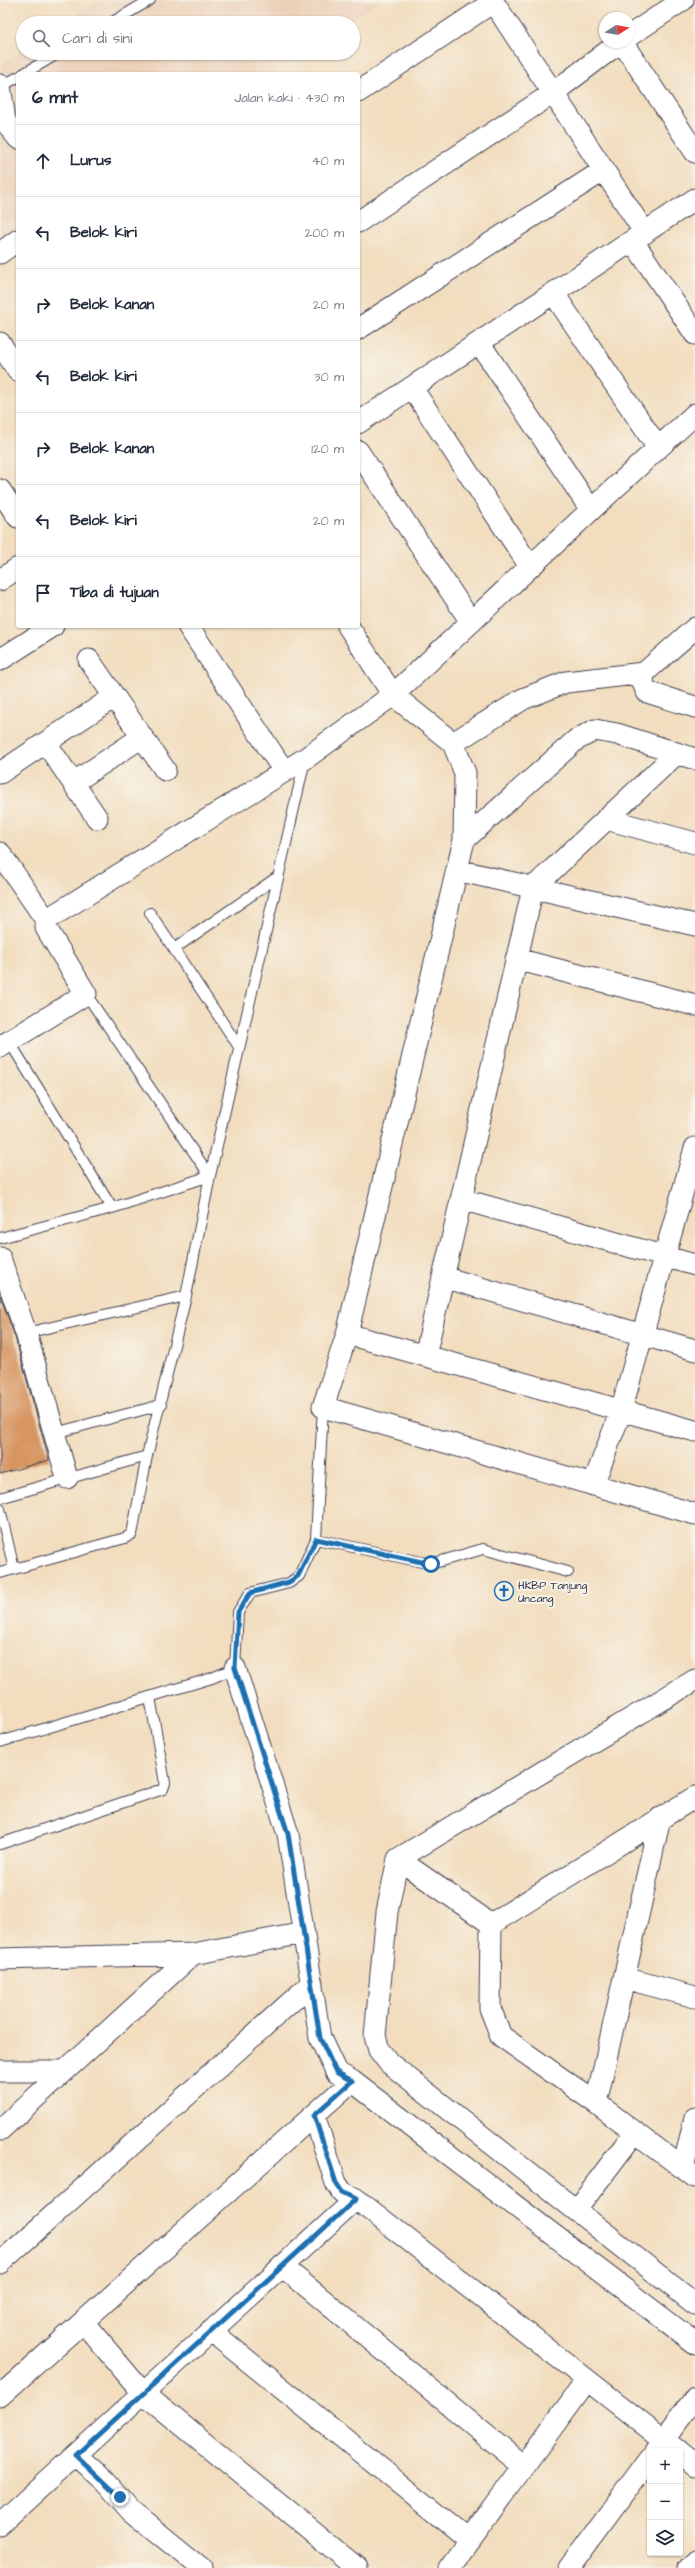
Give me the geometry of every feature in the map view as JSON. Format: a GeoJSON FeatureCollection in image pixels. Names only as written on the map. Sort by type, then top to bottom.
{"type":"FeatureCollection","features":[{"type":"Feature","properties":{"kind":"street"},"geometry":{"type":"LineString","coordinates":[[635,32],[683,0]]}},
{"type":"Feature","properties":{"kind":"street"},"geometry":{"type":"LineString","coordinates":[[360,91],[492,1],[604,170],[639,237],[695,334]]}},
{"type":"Feature","properties":{"kind":"street"},"geometry":{"type":"LineString","coordinates":[[360,221],[553,93],[613,48]]}},
{"type":"Feature","properties":{"kind":"street"},"geometry":{"type":"LineString","coordinates":[[625,48],[695,152]]}},
{"type":"Feature","properties":{"kind":"street"},"geometry":{"type":"LineString","coordinates":[[5,84],[3,119],[16,135]]}},
{"type":"Feature","properties":{"kind":"street"},"geometry":{"type":"LineString","coordinates":[[360,327],[604,170]]}},
{"type":"Feature","properties":{"kind":"street"},"geometry":{"type":"LineString","coordinates":[[360,422],[480,344],[695,199]]}},
{"type":"Feature","properties":{"kind":"street"},"geometry":{"type":"LineString","coordinates":[[0,253],[16,241]]}},
{"type":"Feature","properties":{"kind":"street"},"geometry":{"type":"LineString","coordinates":[[554,294],[658,448]]}},
{"type":"Feature","properties":{"kind":"street"},"geometry":{"type":"LineString","coordinates":[[0,343],[16,368]]}},
{"type":"Feature","properties":{"kind":"street"},"geometry":{"type":"LineString","coordinates":[[480,344],[590,510]]}},
{"type":"Feature","properties":{"kind":"street"},"geometry":{"type":"LineString","coordinates":[[412,388],[529,565]]}},
{"type":"Feature","properties":{"kind":"street"},"geometry":{"type":"LineString","coordinates":[[46,920],[306,758],[393,695],[529,565],[695,414]]}},
{"type":"Feature","properties":{"kind":"street"},"geometry":{"type":"LineString","coordinates":[[360,454],[471,622]]}},
{"type":"Feature","properties":{"kind":"street"},"geometry":{"type":"LineString","coordinates":[[0,490],[16,514]]}},
{"type":"Feature","properties":{"kind":"street"},"geometry":{"type":"LineString","coordinates":[[0,580],[16,569]]}},
{"type":"Feature","properties":{"kind":"street"},"geometry":{"type":"LineString","coordinates":[[0,660],[50,628]]}},
{"type":"Feature","properties":{"kind":"street"},"geometry":{"type":"LineString","coordinates":[[189,628],[284,771]]}},
{"type":"Feature","properties":{"kind":"street"},"geometry":{"type":"LineString","coordinates":[[349,628],[393,695],[453,743],[465,773],[464,840],[347,1334],[323,1407],[695,1514]]}},
{"type":"Feature","properties":{"kind":"street"},"geometry":{"type":"LineString","coordinates":[[453,743],[523,699],[566,682],[644,673],[695,628]]}},
{"type":"Feature","properties":{"kind":"street"},"geometry":{"type":"LineString","coordinates":[[89,660],[165,770]]}},
{"type":"Feature","properties":{"kind":"street"},"geometry":{"type":"LineString","coordinates":[[644,673],[643,683],[647,692],[695,707]]}},
{"type":"Feature","properties":{"kind":"street"},"geometry":{"type":"LineString","coordinates":[[0,773],[114,697]]}},
{"type":"Feature","properties":{"kind":"street"},"geometry":{"type":"LineString","coordinates":[[464,840],[576,740],[595,730],[617,734],[685,756]]}},
{"type":"Feature","properties":{"kind":"street"},"geometry":{"type":"LineString","coordinates":[[73,783],[142,738]]}},
{"type":"Feature","properties":{"kind":"street"},"geometry":{"type":"LineString","coordinates":[[46,743],[97,818]]}},
{"type":"Feature","properties":{"kind":"street"},"geometry":{"type":"LineString","coordinates":[[425,1356],[533,888],[606,819],[685,756]]}},
{"type":"Feature","properties":{"kind":"street"},"geometry":{"type":"LineString","coordinates":[[606,819],[695,843]]}},
{"type":"Feature","properties":{"kind":"street"},"geometry":{"type":"LineString","coordinates":[[0,853],[46,920],[46,928],[86,994],[5,1044]]}},
{"type":"Feature","properties":{"kind":"street"},"geometry":{"type":"LineString","coordinates":[[457,870],[695,925]]}},
{"type":"Feature","properties":{"kind":"street"},"geometry":{"type":"LineString","coordinates":[[516,959],[695,1005]]}},
{"type":"Feature","properties":{"kind":"street"},"geometry":{"type":"LineString","coordinates":[[594,1485],[620,1411],[664,1256],[690,1184],[695,1148]]}},
{"type":"Feature","properties":{"kind":"street"},"geometry":{"type":"LineString","coordinates":[[461,1199],[695,1265]]}},
{"type":"Feature","properties":{"kind":"street"},"geometry":{"type":"LineString","coordinates":[[0,1258],[26,1333],[67,1478]]}},
{"type":"Feature","properties":{"kind":"street"},"geometry":{"type":"LineString","coordinates":[[443,1277],[695,1350]]}},
{"type":"Feature","properties":{"kind":"street"},"geometry":{"type":"LineString","coordinates":[[347,1334],[695,1431]]}},
{"type":"Feature","properties":{"kind":"street"},"geometry":{"type":"LineString","coordinates":[[235,1668],[288,1834],[320,2038],[336,2072],[352,2081],[695,2343]]}},
{"type":"Feature","properties":{"kind":"street"},"geometry":{"type":"LineString","coordinates":[[695,1680],[398,1859],[388,1912],[375,2036],[379,2050],[389,2064],[695,2304]]}},
{"type":"Feature","properties":{"kind":"street"},"geometry":{"type":"LineString","coordinates":[[491,1924],[695,1797]]}},
{"type":"Feature","properties":{"kind":"street"},"geometry":{"type":"LineString","coordinates":[[596,2103],[660,1818]]}},
{"type":"Feature","properties":{"kind":"street"},"geometry":{"type":"LineString","coordinates":[[398,1859],[491,1924]]}},
{"type":"Feature","properties":{"kind":"street"},"geometry":{"type":"LineString","coordinates":[[491,1924],[490,2008],[500,2036],[596,2103],[689,2173]]}},
{"type":"Feature","properties":{"kind":"street"},"geometry":{"type":"LineString","coordinates":[[0,1959],[193,1954],[304,1933]]}},
{"type":"Feature","properties":{"kind":"street"},"geometry":{"type":"LineString","coordinates":[[0,2130],[193,1954]]}},
{"type":"Feature","properties":{"kind":"street"},"geometry":{"type":"LineString","coordinates":[[624,1978],[695,1997]]}},
{"type":"Feature","properties":{"kind":"street"},"geometry":{"type":"LineString","coordinates":[[2,2257],[312,1983]]}},
{"type":"Feature","properties":{"kind":"street"},"geometry":{"type":"LineString","coordinates":[[0,2071],[65,2071]]}},
{"type":"Feature","properties":{"kind":"street"},"geometry":{"type":"LineString","coordinates":[[0,2396],[352,2081]]}},
{"type":"Feature","properties":{"kind":"street"},"geometry":{"type":"LineString","coordinates":[[314,2115],[336,2183],[342,2192],[356,2199],[587,2380],[666,2447],[695,2398]]}},
{"type":"Feature","properties":{"kind":"street"},"geometry":{"type":"LineString","coordinates":[[689,2173],[695,2118]]}},
{"type":"Feature","properties":{"kind":"street"},"geometry":{"type":"LineString","coordinates":[[576,2210],[636,2132]]}},
{"type":"Feature","properties":{"kind":"street"},"geometry":{"type":"LineString","coordinates":[[0,2524],[356,2199]]}},
{"type":"Feature","properties":{"kind":"street"},"geometry":{"type":"LineString","coordinates":[[282,2266],[523,2466]]}},
{"type":"Feature","properties":{"kind":"street"},"geometry":{"type":"LineString","coordinates":[[83,2322],[144,2393],[357,2568]]}},
{"type":"Feature","properties":{"kind":"street"},"geometry":{"type":"LineString","coordinates":[[211,2331],[469,2540]]}},
{"type":"Feature","properties":{"kind":"street"},"geometry":{"type":"LineString","coordinates":[[449,2568],[587,2380]]}},
{"type":"Feature","properties":{"kind":"street"},"geometry":{"type":"LineString","coordinates":[[76,2455],[105,2481],[131,2511],[201,2568]]}},
{"type":"Feature","properties":{"kind":"street"},"geometry":{"type":"LineString","coordinates":[[683,2455],[695,2465]]}},
{"type":"Feature","properties":{"kind":"street"},"geometry":{"type":"LineString","coordinates":[[569,2568],[647,2462]]}},
{"type":"Feature","properties":{"kind":"street"},"geometry":{"type":"LineString","coordinates":[[689,2568],[695,2561]]}},
{"type":"Feature","properties":{"kind":"lane"},"geometry":{"type":"LineString","coordinates":[[123,16],[150,0]]}},
{"type":"Feature","properties":{"kind":"lane"},"geometry":{"type":"LineString","coordinates":[[26,72],[47,60]]}},
{"type":"Feature","properties":{"kind":"lane"},"geometry":{"type":"LineString","coordinates":[[0,1573],[128,1536],[136,1521],[147,1456],[161,1405],[186,1296],[210,1176],[306,758]]}},
{"type":"Feature","properties":{"kind":"lane"},"geometry":{"type":"LineString","coordinates":[[174,949],[278,876]]}},
{"type":"Feature","properties":{"kind":"lane"},"geometry":{"type":"LineString","coordinates":[[150,913],[239,1047]]}},
{"type":"Feature","properties":{"kind":"lane"},"geometry":{"type":"LineString","coordinates":[[86,994],[210,1176]]}},
{"type":"Feature","properties":{"kind":"lane"},"geometry":{"type":"LineString","coordinates":[[5,1044],[112,1208]]}},
{"type":"Feature","properties":{"kind":"lane"},"geometry":{"type":"LineString","coordinates":[[0,1238],[112,1208],[210,1176]]}},
{"type":"Feature","properties":{"kind":"lane"},"geometry":{"type":"LineString","coordinates":[[26,1333],[186,1296]]}},
{"type":"Feature","properties":{"kind":"lane"},"geometry":{"type":"LineString","coordinates":[[55,1433],[161,1405]]}},
{"type":"Feature","properties":{"kind":"lane"},"geometry":{"type":"LineString","coordinates":[[0,1742],[212,1678],[235,1668],[238,1612],[250,1593],[289,1582],[298,1576],[316,1539],[323,1407]]}},
{"type":"Feature","properties":{"kind":"lane"},"geometry":{"type":"LineString","coordinates":[[0,1498],[147,1456]]}},
{"type":"Feature","properties":{"kind":"lane"},"geometry":{"type":"LineString","coordinates":[[0,1509],[14,1569]]}},
{"type":"Feature","properties":{"kind":"lane"},"geometry":{"type":"LineString","coordinates":[[316,1539],[431,1564],[483,1549],[568,1572]]}},
{"type":"Feature","properties":{"kind":"lane"},"geometry":{"type":"LineString","coordinates":[[0,1844],[163,1789],[165,1783],[150,1697]]}},
{"type":"Feature","properties":{"kind":"shaded area"},"geometry":{"type":"Polygon","coordinates":[[[100,0],[381,0],[357,16],[76,16],[100,0]]]}},
{"type":"Feature","properties":{"kind":"shaded area"},"geometry":{"type":"Polygon","coordinates":[[[16,55],[16,60],[291,60],[273,72],[16,72],[16,243],[0,254],[0,65],[16,55]]]}},
{"type":"Feature","properties":{"kind":"building"},"geometry":{"type":"Polygon","coordinates":[[[0,1295],[15,1337],[49,1460],[0,1474],[0,1295]]]}},
{"type":"Feature","properties":{"kind":"place","name":"HKBP Tanjung Uncang"},"geometry":{"type":"Point","coordinates":[504,1591]}},
{"type":"Feature","properties":{"kind":"route"},"geometry":{"type":"LineString","coordinates":[[120,2497],[105,2481],[76,2455],[356,2199],[342,2192],[336,2183],[314,2115],[352,2081],[336,2072],[320,2038],[288,1834],[235,1668],[238,1612],[250,1593],[289,1582],[298,1576],[316,1539],[431,1564]]}}]}
